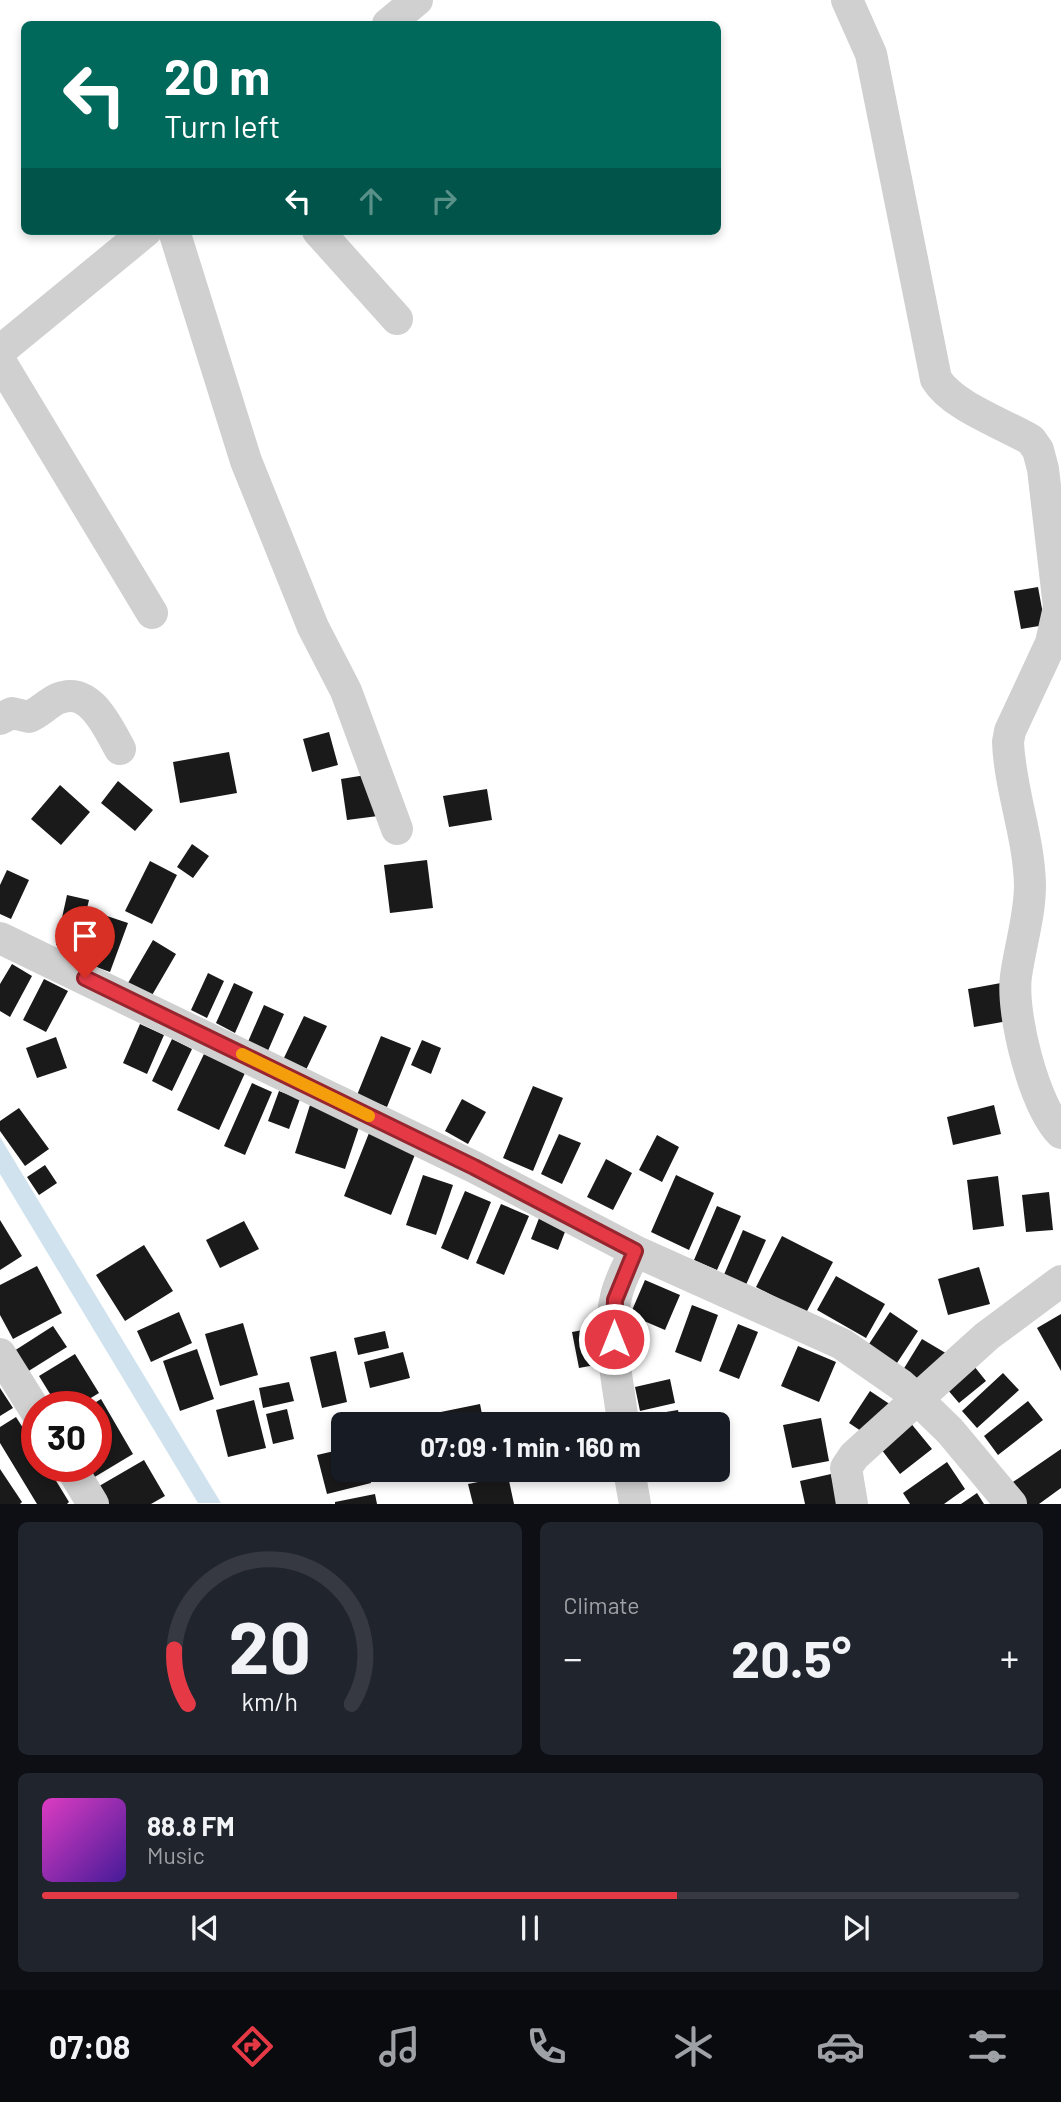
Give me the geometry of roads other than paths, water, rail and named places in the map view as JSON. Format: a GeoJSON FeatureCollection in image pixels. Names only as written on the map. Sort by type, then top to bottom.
{"type":"FeatureCollection","features":[{"type":"Feature","properties":{"kind":"street"},"geometry":{"type":"LineString","coordinates":[[392,21],[417,0]]}},
{"type":"Feature","properties":{"kind":"street"},"geometry":{"type":"LineString","coordinates":[[847,0],[871,54],[936,379],[940,386],[957,399],[1031,440],[1038,450],[1043,469],[1059,607],[1051,643],[1010,731],[1008,742],[1030,886],[1016,974],[1018,1023],[1048,1118],[1061,1133]]}},
{"type":"Feature","properties":{"kind":"street"},"geometry":{"type":"LineString","coordinates":[[0,351],[141,235]]}},
{"type":"Feature","properties":{"kind":"street"},"geometry":{"type":"LineString","coordinates":[[175,235],[246,461],[313,627],[346,691],[397,829]]}},
{"type":"Feature","properties":{"kind":"street"},"geometry":{"type":"LineString","coordinates":[[322,235],[397,319]]}},
{"type":"Feature","properties":{"kind":"street"},"geometry":{"type":"LineString","coordinates":[[0,361],[152,613]]}},
{"type":"Feature","properties":{"kind":"street"},"geometry":{"type":"LineString","coordinates":[[0,719],[12,713],[29,717],[61,698],[76,698],[95,707],[120,749]]}},
{"type":"Feature","properties":{"kind":"street"},"geometry":{"type":"LineString","coordinates":[[0,939],[449,1154],[635,1251],[842,1344],[918,1400],[957,1440],[1010,1503]]}},
{"type":"Feature","properties":{"kind":"street"},"geometry":{"type":"LineString","coordinates":[[622,1412],[615,1360],[614,1310],[618,1289],[635,1251]]}},
{"type":"Feature","properties":{"kind":"street"},"geometry":{"type":"LineString","coordinates":[[852,1503],[846,1475],[848,1463],[987,1336],[1061,1282]]}},
{"type":"Feature","properties":{"kind":"street"},"geometry":{"type":"LineString","coordinates":[[0,1354],[23,1391]]}},
{"type":"Feature","properties":{"kind":"street"},"geometry":{"type":"LineString","coordinates":[[80,1482],[93,1503]]}},
{"type":"Feature","properties":{"kind":"street"},"geometry":{"type":"LineString","coordinates":[[631,1482],[635,1503]]}},
{"type":"Feature","properties":{"kind":"water"},"geometry":{"type":"Polygon","coordinates":[[[0,1137],[221,1503],[198,1503],[0,1174],[0,1137]]]}}]}
